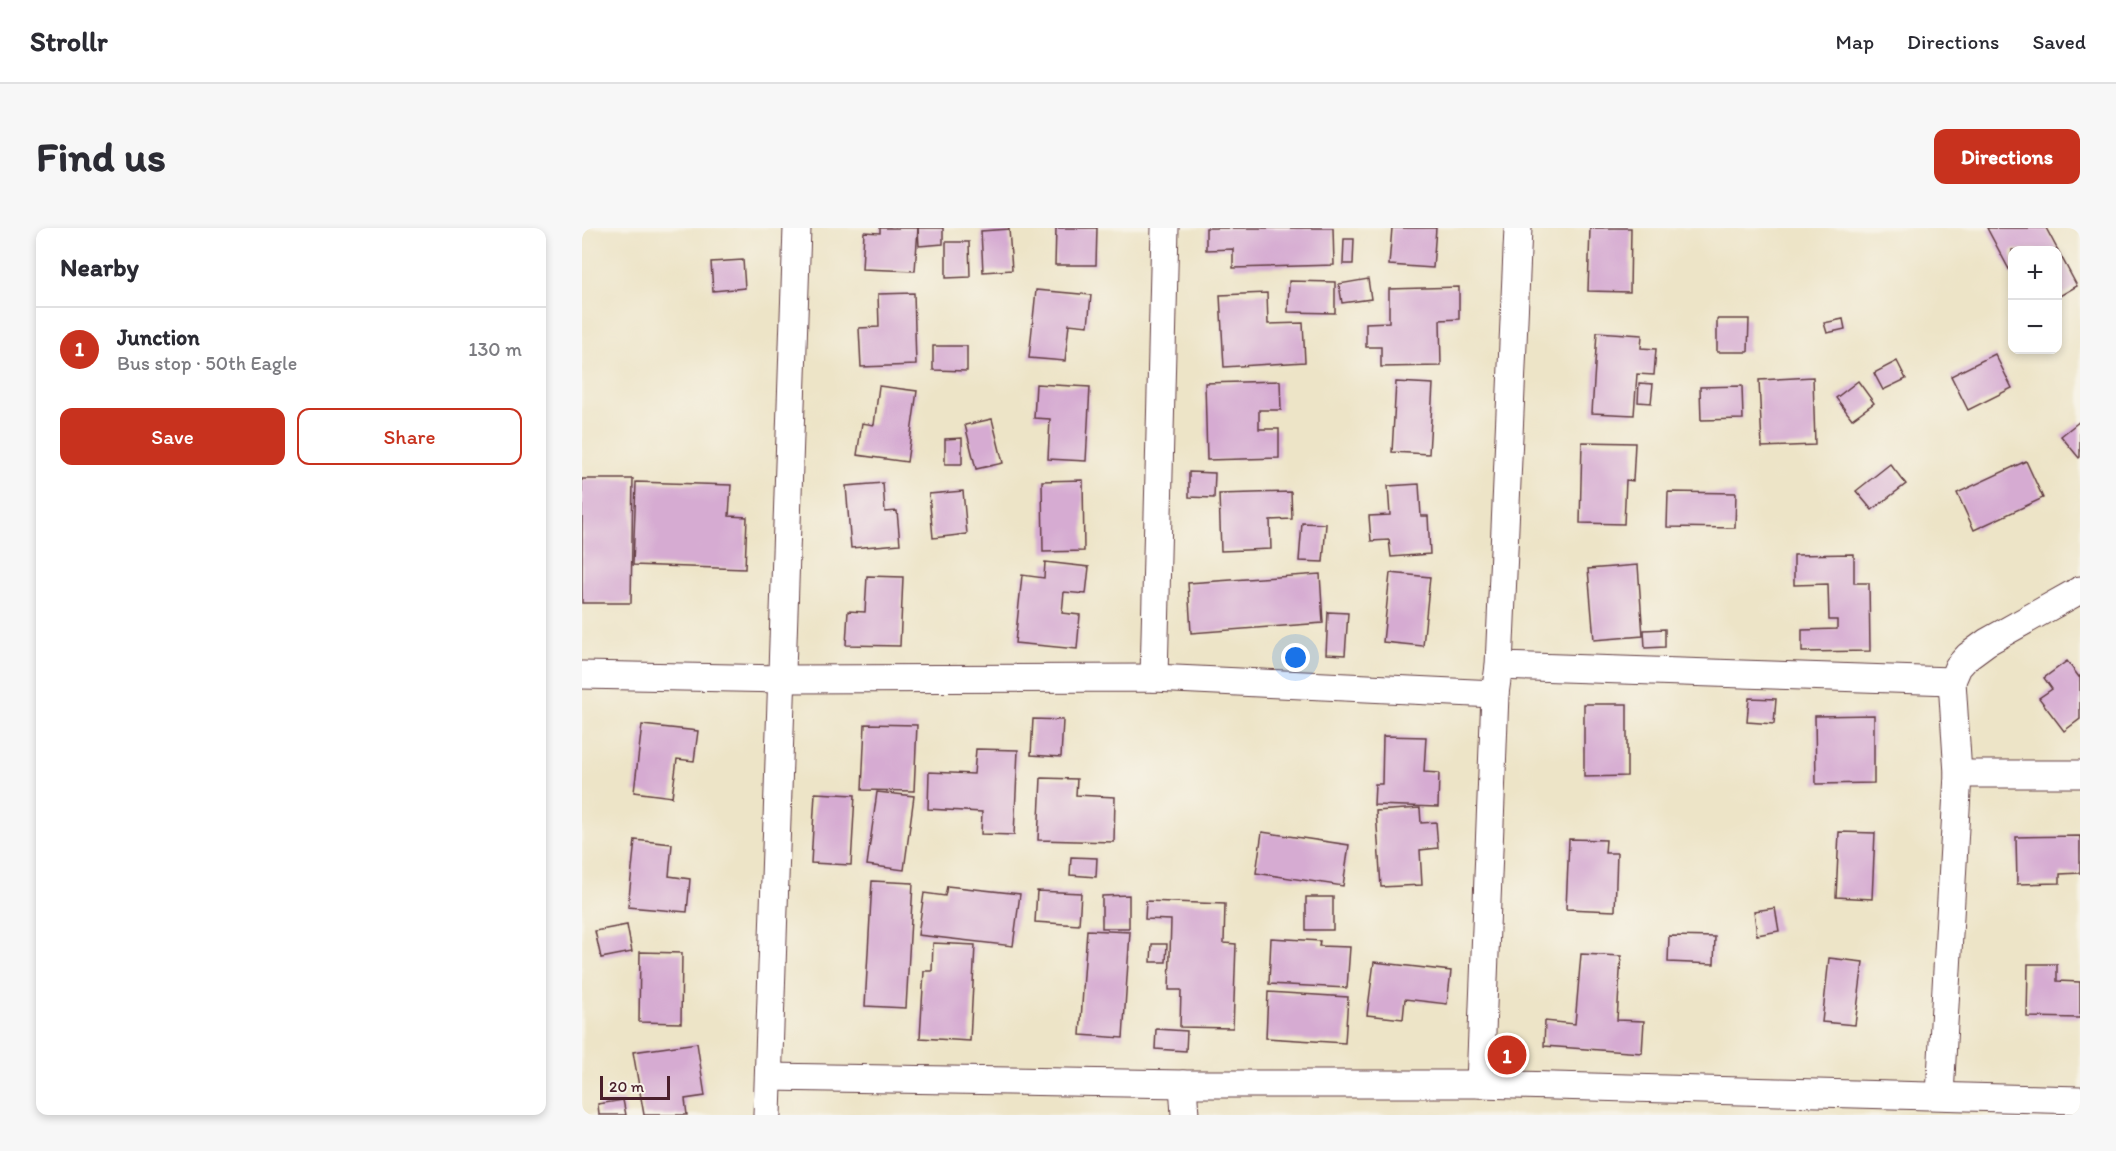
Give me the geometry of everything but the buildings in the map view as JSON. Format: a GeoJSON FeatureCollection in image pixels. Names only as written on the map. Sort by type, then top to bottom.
{"type":"FeatureCollection","features":[{"type":"Feature","properties":{"kind":"street"},"geometry":{"type":"LineString","coordinates":[[767,1115],[797,228]]}},
{"type":"Feature","properties":{"kind":"street"},"geometry":{"type":"LineString","coordinates":[[1154,678],[1165,228]]}},
{"type":"Feature","properties":{"kind":"street"},"geometry":{"type":"LineString","coordinates":[[1480,1084],[1495,694],[1499,666],[1518,228]]}},
{"type":"Feature","properties":{"kind":"street"},"geometry":{"type":"LineString","coordinates":[[1940,1095],[1958,774],[1952,681],[1958,667],[1968,656],[1987,642],[2080,590]]}},
{"type":"Feature","properties":{"kind":"street"},"geometry":{"type":"LineString","coordinates":[[1499,666],[1952,681]]}},
{"type":"Feature","properties":{"kind":"street"},"geometry":{"type":"LineString","coordinates":[[582,675],[781,679],[1154,678],[1495,694]]}},
{"type":"Feature","properties":{"kind":"street"},"geometry":{"type":"LineString","coordinates":[[1958,774],[2080,774]]}},
{"type":"Feature","properties":{"kind":"street"},"geometry":{"type":"LineString","coordinates":[[769,1077],[1183,1084],[1480,1084],[2080,1100]]}},
{"type":"Feature","properties":{"kind":"street"},"geometry":{"type":"LineString","coordinates":[[1183,1084],[1185,1115]]}},
{"type":"Feature","properties":{"kind":"place","name":"Junction"},"geometry":{"type":"Point","coordinates":[1507,1055]}}]}
